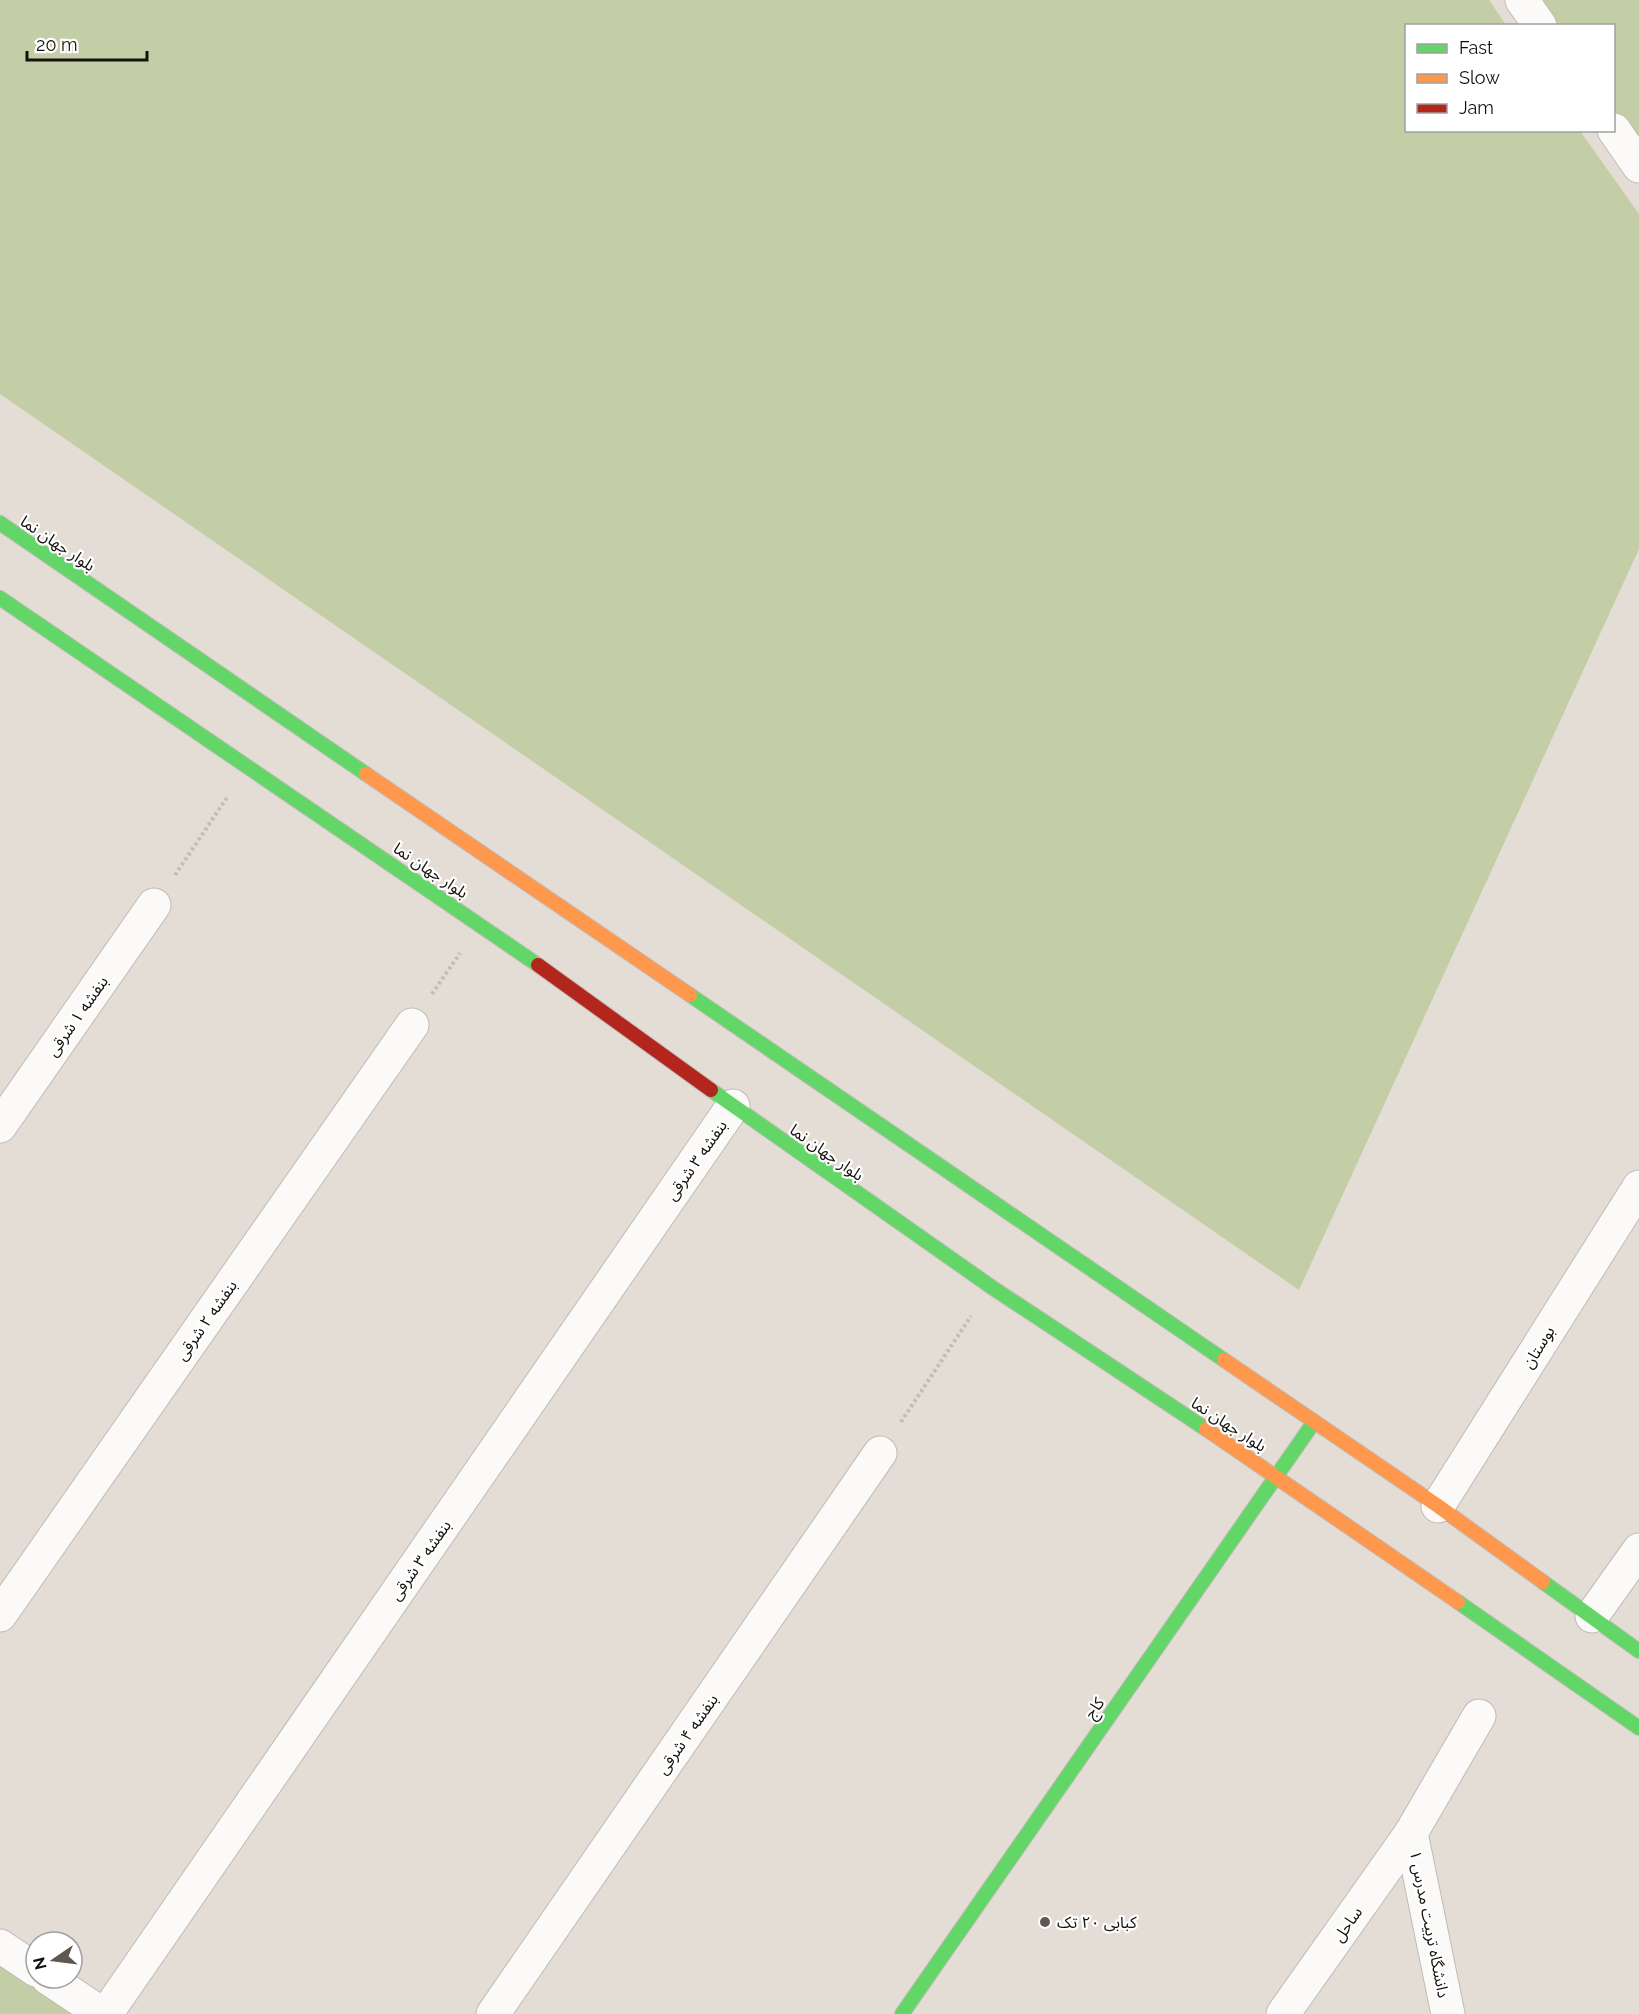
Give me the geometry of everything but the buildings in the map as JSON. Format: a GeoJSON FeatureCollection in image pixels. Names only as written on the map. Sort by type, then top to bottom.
{"type":"FeatureCollection","features":[{"type":"Feature","properties":{"kind":"street"},"geometry":{"type":"LineString","coordinates":[[1522,0],[1539,24]]}},
{"type":"Feature","properties":{"kind":"street"},"geometry":{"type":"LineString","coordinates":[[1615,131],[1639,166]]}},
{"type":"Feature","properties":{"kind":"street","name":"بلوار جهان نما"},"geometry":{"type":"LineString","coordinates":[[0,523],[1437,1506],[1639,1651]]}},
{"type":"Feature","properties":{"kind":"street","name":"بلوار جهان نما"},"geometry":{"type":"LineString","coordinates":[[0,598],[480,923],[733,1106],[990,1286],[1276,1475],[1639,1728]]}},
{"type":"Feature","properties":{"kind":"street","name":"بنفشه ۱ شرقی"},"geometry":{"type":"LineString","coordinates":[[0,1126],[154,905]]}},
{"type":"Feature","properties":{"kind":"street","name":"بنفشه ۲ شرقی"},"geometry":{"type":"LineString","coordinates":[[0,1615],[412,1025]]}},
{"type":"Feature","properties":{"kind":"street","name":"بنفشه ۳ شرقی"},"geometry":{"type":"LineString","coordinates":[[106,2014],[733,1106]]}},
{"type":"Feature","properties":{"kind":"street","name":"بوستان"},"geometry":{"type":"LineString","coordinates":[[1437,1506],[1639,1187]]}},
{"type":"Feature","properties":{"kind":"street","name":"کاج"},"geometry":{"type":"LineString","coordinates":[[902,2014],[1314,1422]]}},
{"type":"Feature","properties":{"kind":"street","name":"بنفشه ۴ شرقی"},"geometry":{"type":"LineString","coordinates":[[493,2014],[880,1453]]}},
{"type":"Feature","properties":{"kind":"street"},"geometry":{"type":"LineString","coordinates":[[1592,1616],[1639,1550]]}},
{"type":"Feature","properties":{"kind":"street","name":"ساحل"},"geometry":{"type":"LineString","coordinates":[[1283,2014],[1412,1833],[1479,1716]]}},
{"type":"Feature","properties":{"kind":"street","name":"۱ دانشگاه تربیت مدرس"},"geometry":{"type":"LineString","coordinates":[[1412,1833],[1448,2014]]}},
{"type":"Feature","properties":{"kind":"street"},"geometry":{"type":"LineString","coordinates":[[0,1946],[24,1962]]}},
{"type":"Feature","properties":{"kind":"street"},"geometry":{"type":"LineString","coordinates":[[66,1990],[102,2014]]}},
{"type":"Feature","properties":{"kind":"path"},"geometry":{"type":"LineString","coordinates":[[154,905],[249,765]]}},
{"type":"Feature","properties":{"kind":"path"},"geometry":{"type":"LineString","coordinates":[[412,1025],[480,923]]}},
{"type":"Feature","properties":{"kind":"path"},"geometry":{"type":"LineString","coordinates":[[880,1453],[990,1286]]}},
{"type":"Feature","properties":{"kind":"green space"},"geometry":{"type":"Polygon","coordinates":[[[0,0],[1489,0],[1505,24],[1405,24],[1405,132],[1581,132],[1639,214],[1639,549],[1299,1290],[0,394],[0,0]]]}},
{"type":"Feature","properties":{"kind":"green space"},"geometry":{"type":"Polygon","coordinates":[[[1527,0],[1639,0],[1639,154],[1615,120],[1615,24],[1545,24],[1527,0]]]}},
{"type":"Feature","properties":{"kind":"green space"},"geometry":{"type":"Polygon","coordinates":[[[0,1960],[24,1976],[24,1990],[45,1990],[81,2014],[0,2014],[0,1960]]]}},
{"type":"Feature","properties":{"kind":"traffic: fast"},"geometry":{"type":"LineString","coordinates":[[0,523],[366,774]]}},
{"type":"Feature","properties":{"kind":"traffic: fast"},"geometry":{"type":"LineString","coordinates":[[0,598],[538,965]]}},
{"type":"Feature","properties":{"kind":"traffic: fast"},"geometry":{"type":"LineString","coordinates":[[690,995],[1224,1360]]}},
{"type":"Feature","properties":{"kind":"traffic: fast"},"geometry":{"type":"LineString","coordinates":[[711,1090],[990,1286],[1206,1429]]}},
{"type":"Feature","properties":{"kind":"traffic: fast"},"geometry":{"type":"LineString","coordinates":[[902,2014],[1314,1422]]}},
{"type":"Feature","properties":{"kind":"traffic: fast"},"geometry":{"type":"LineString","coordinates":[[1543,1582],[1639,1651]]}},
{"type":"Feature","properties":{"kind":"traffic: fast"},"geometry":{"type":"LineString","coordinates":[[1458,1602],[1639,1728]]}},
{"type":"Feature","properties":{"kind":"traffic: slow"},"geometry":{"type":"LineString","coordinates":[[366,774],[690,995]]}},
{"type":"Feature","properties":{"kind":"traffic: slow"},"geometry":{"type":"LineString","coordinates":[[1224,1360],[1438,1506],[1543,1582]]}},
{"type":"Feature","properties":{"kind":"traffic: slow"},"geometry":{"type":"LineString","coordinates":[[1206,1429],[1458,1602]]}},
{"type":"Feature","properties":{"kind":"traffic: jam"},"geometry":{"type":"LineString","coordinates":[[538,965],[711,1090]]}},
{"type":"Feature","properties":{"kind":"place","name":"کبابی ۲۰ تک"},"geometry":{"type":"Point","coordinates":[1045,1922]}}]}
